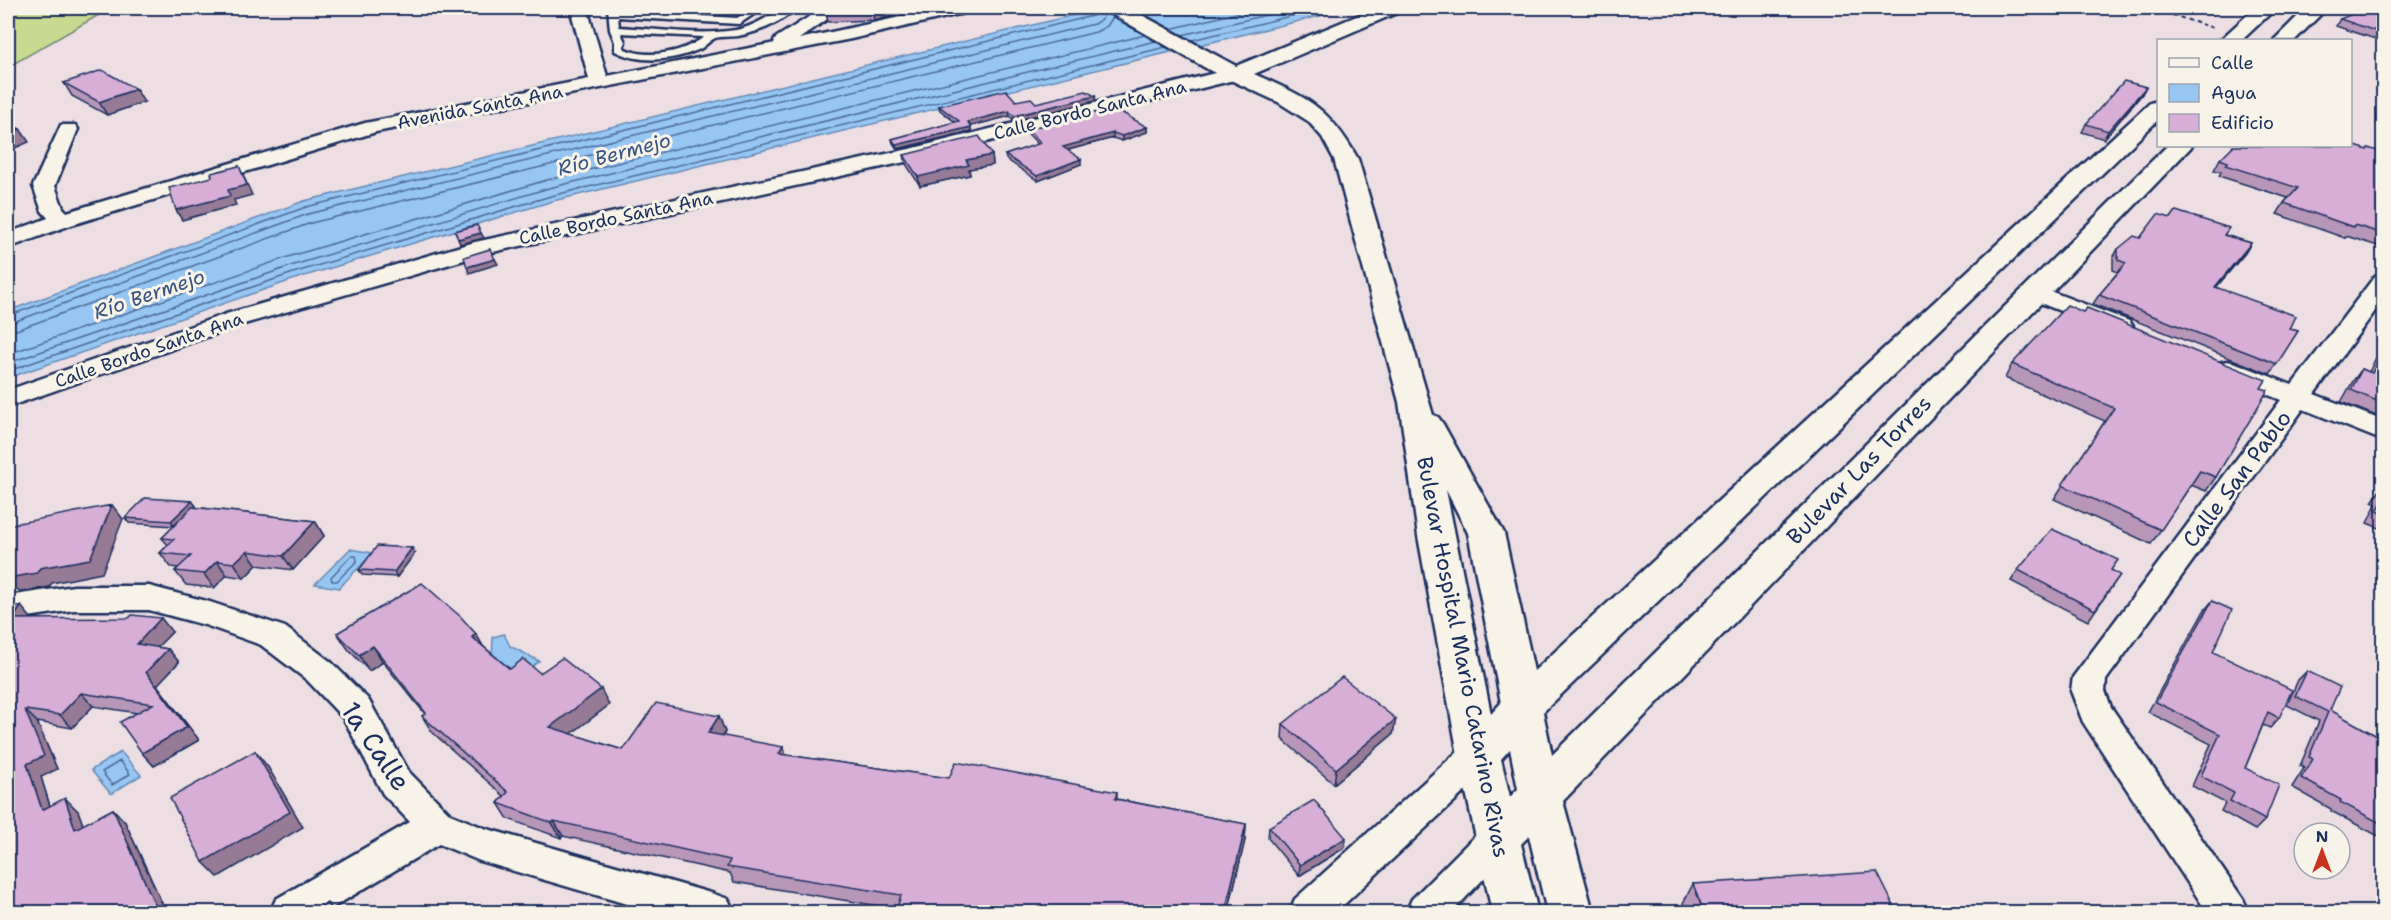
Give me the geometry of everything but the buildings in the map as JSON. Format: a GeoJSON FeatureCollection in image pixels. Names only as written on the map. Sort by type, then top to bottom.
{"type":"FeatureCollection","features":[{"type":"Feature","properties":{"kind":"street"},"geometry":{"type":"LineString","coordinates":[[578,8],[600,83]]}},
{"type":"Feature","properties":{"kind":"street"},"geometry":{"type":"LineString","coordinates":[[768,50],[834,8]]}},
{"type":"Feature","properties":{"kind":"street","name":"Avenida Santa Ana"},"geometry":{"type":"LineString","coordinates":[[8,241],[63,220],[372,128],[851,34],[962,8]]}},
{"type":"Feature","properties":{"kind":"street","name":"Bulevar Hospital Mario Catarino Rivas"},"geometry":{"type":"LineString","coordinates":[[1115,8],[1235,74],[1286,97],[1316,116],[1332,134],[1346,159],[1415,402],[1436,536],[1479,755],[1515,912]]}},
{"type":"Feature","properties":{"kind":"street"},"geometry":{"type":"LineString","coordinates":[[1235,74],[1392,8]]}},
{"type":"Feature","properties":{"kind":"street"},"geometry":{"type":"LineString","coordinates":[[2233,38],[2266,8]]}},
{"type":"Feature","properties":{"kind":"street"},"geometry":{"type":"LineString","coordinates":[[2285,39],[2317,8]]}},
{"type":"Feature","properties":{"kind":"street"},"geometry":{"type":"LineString","coordinates":[[2362,8],[2384,16]]}},
{"type":"Feature","properties":{"kind":"street"},"geometry":{"type":"LineString","coordinates":[[816,20],[819,26],[832,32],[851,34]]}},
{"type":"Feature","properties":{"kind":"street","name":"Calle Bordo Santa Ana"},"geometry":{"type":"LineString","coordinates":[[8,399],[235,319],[365,284],[483,247],[914,154],[1235,74]]}},
{"type":"Feature","properties":{"kind":"street"},"geometry":{"type":"LineString","coordinates":[[1309,912],[1479,755],[1521,708],[2157,109]]}},
{"type":"Feature","properties":{"kind":"street"},"geometry":{"type":"LineString","coordinates":[[63,220],[53,211],[44,186],[68,129]]}},
{"type":"Feature","properties":{"kind":"street","name":"Bulevar Las Torres"},"geometry":{"type":"LineString","coordinates":[[1498,838],[2179,147]]}},
{"type":"Feature","properties":{"kind":"street","name":"Calle San Pablo"},"geometry":{"type":"LineString","coordinates":[[2229,912],[2095,712],[2088,691],[2090,677],[2384,280]]}},
{"type":"Feature","properties":{"kind":"street"},"geometry":{"type":"LineString","coordinates":[[2034,292],[2144,336]]}},
{"type":"Feature","properties":{"kind":"street"},"geometry":{"type":"LineString","coordinates":[[2199,358],[2384,432]]}},
{"type":"Feature","properties":{"kind":"street","name":"Bulevar Hospital Mario Catarino Rivas"},"geometry":{"type":"LineString","coordinates":[[1415,402],[1486,533],[1540,795],[1570,912]]}},
{"type":"Feature","properties":{"kind":"street","name":"1a Calle"},"geometry":{"type":"LineString","coordinates":[[8,608],[74,598],[149,598],[210,614],[273,636],[319,671],[356,709],[396,783],[437,826],[480,844],[714,912]]}},
{"type":"Feature","properties":{"kind":"street"},"geometry":{"type":"LineString","coordinates":[[290,912],[437,826]]}},
{"type":"Feature","properties":{"kind":"street"},"geometry":{"type":"LineString","coordinates":[[1426,912],[1498,838]]}},
{"type":"Feature","properties":{"kind":"lane"},"geometry":{"type":"LineString","coordinates":[[739,21],[613,11],[615,30],[621,42],[618,49],[625,54],[641,56],[685,51],[739,21],[758,8]]}},
{"type":"Feature","properties":{"kind":"lane"},"geometry":{"type":"LineString","coordinates":[[615,30],[714,35],[754,30],[767,25],[791,8]]}},
{"type":"Feature","properties":{"kind":"path"},"geometry":{"type":"LineString","coordinates":[[2151,8],[2233,38]]}},
{"type":"Feature","properties":{"kind":"green space"},"geometry":{"type":"Polygon","coordinates":[[[8,8],[111,8],[8,67],[8,8]]]}},
{"type":"Feature","properties":{"kind":"water","name":"Río Bermejo"},"geometry":{"type":"Polygon","coordinates":[[[1103,8],[1339,8],[1320,16],[553,201],[298,278],[8,378],[8,311],[304,201],[1103,8]]]}},
{"type":"Feature","properties":{"kind":"water"},"geometry":{"type":"Polygon","coordinates":[[[350,549],[373,553],[339,588],[315,584],[350,549]]]}},
{"type":"Feature","properties":{"kind":"water"},"geometry":{"type":"Polygon","coordinates":[[[504,634],[510,646],[539,661],[518,678],[492,660],[493,637],[504,634]]]}},
{"type":"Feature","properties":{"kind":"water"},"geometry":{"type":"Polygon","coordinates":[[[121,752],[141,775],[111,794],[91,770],[121,752]]]}}]}
